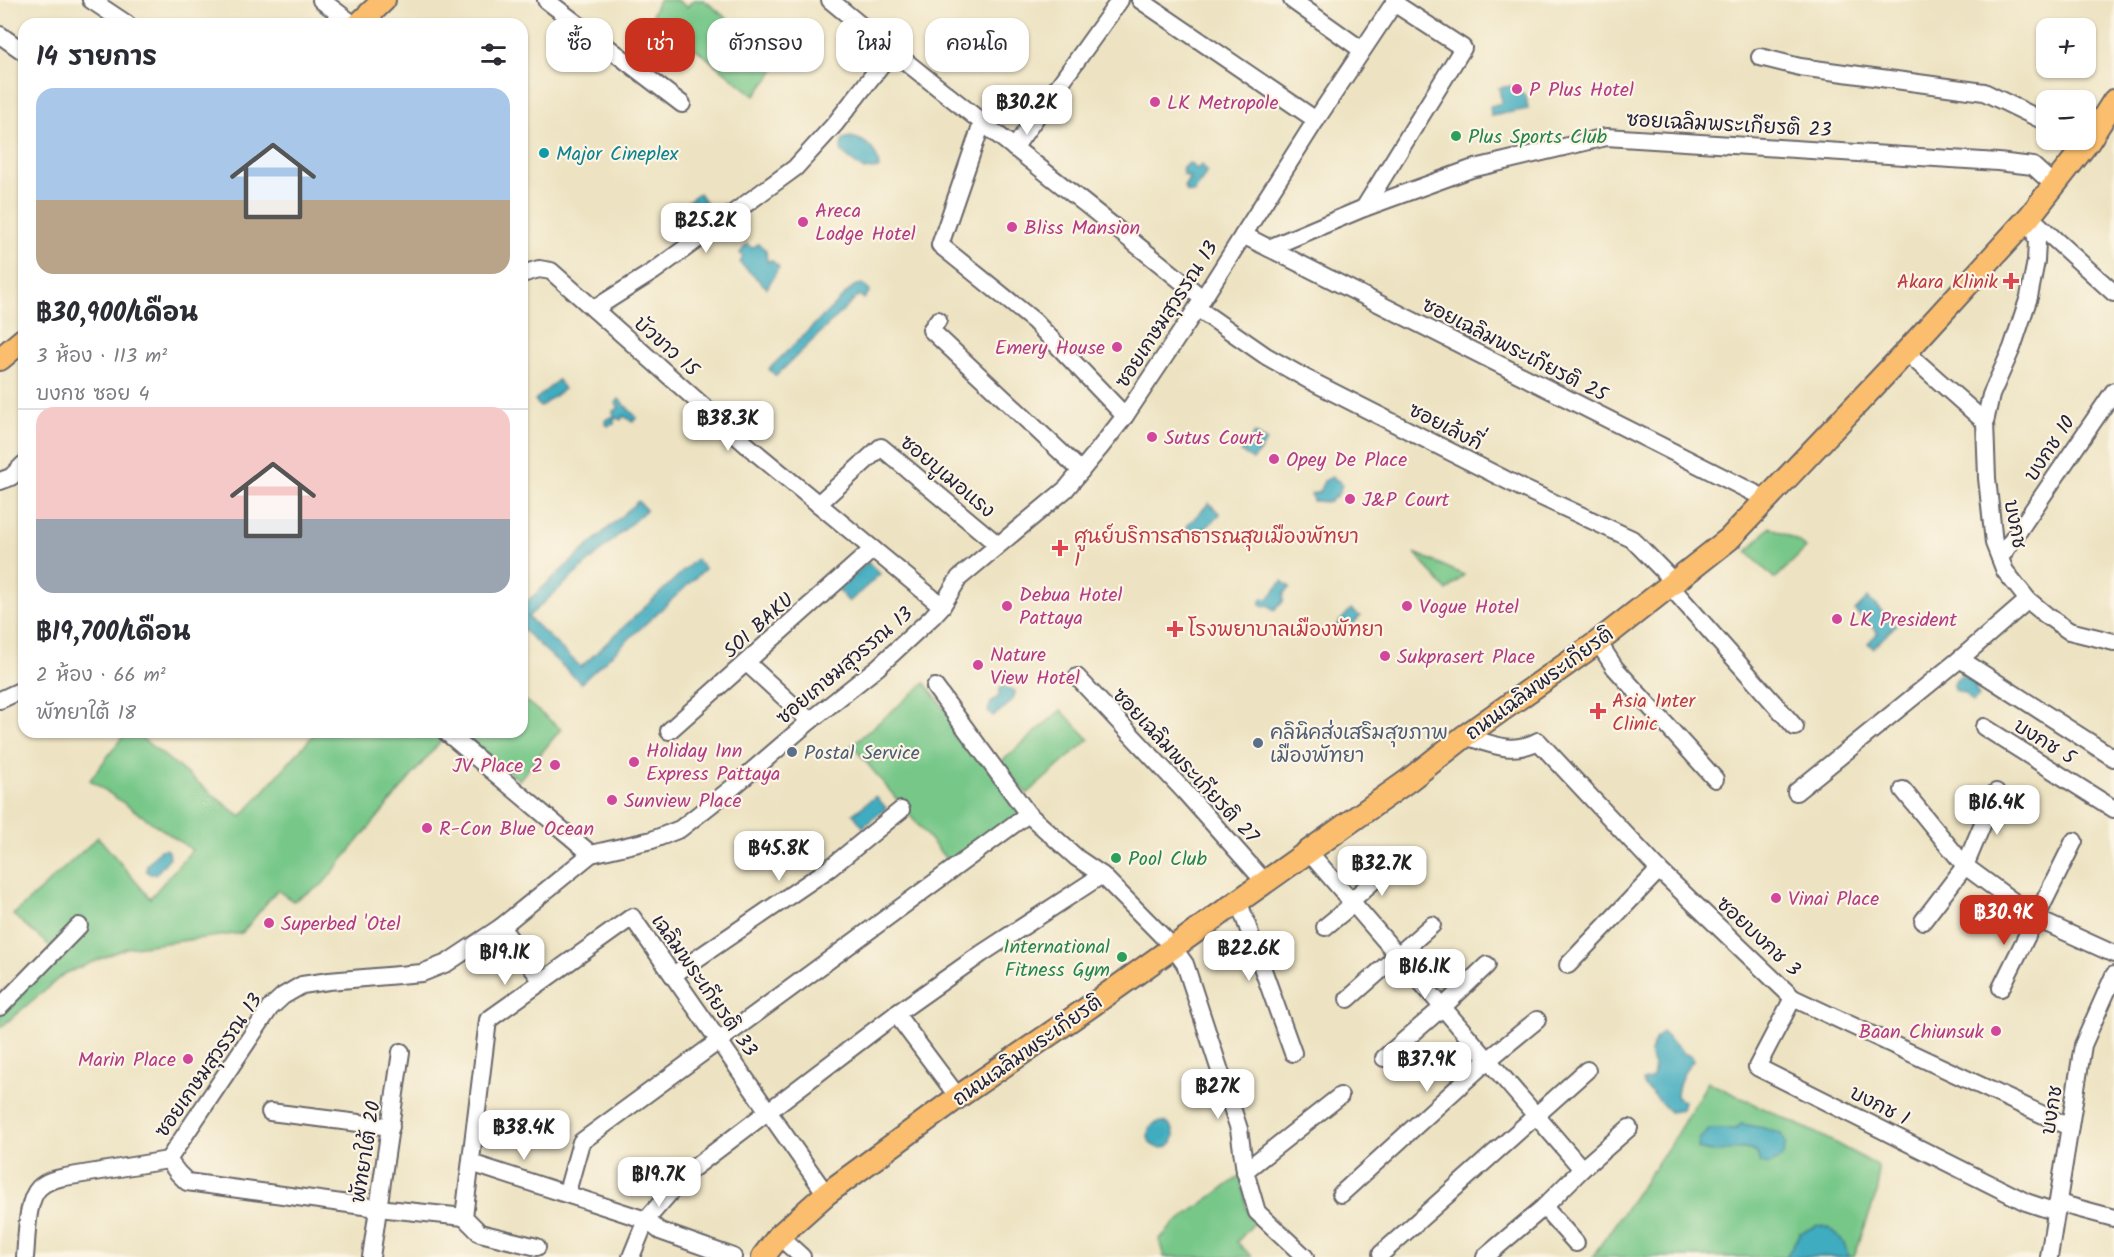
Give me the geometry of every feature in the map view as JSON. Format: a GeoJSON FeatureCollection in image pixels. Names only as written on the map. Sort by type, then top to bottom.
{"type":"FeatureCollection","features":[{"type":"Feature","properties":{"kind":"main road"},"geometry":{"type":"LineString","coordinates":[[365,18],[384,0]]}},
{"type":"Feature","properties":{"kind":"main road","name":"ถนนเฉลิมพระเกียรติ"},"geometry":{"type":"LineString","coordinates":[[2096,126],[2114,101]]}},
{"type":"Feature","properties":{"kind":"main road","name":"ถนนเฉลิมพระเกียรติ"},"geometry":{"type":"LineString","coordinates":[[763,1257],[779,1236],[826,1194],[958,1096],[1409,780],[1465,736],[1598,642],[1729,539],[1906,352],[2030,216],[2079,150]]}},
{"type":"Feature","properties":{"kind":"main road"},"geometry":{"type":"LineString","coordinates":[[0,358],[18,344]]}},
{"type":"Feature","properties":{"kind":"street"},"geometry":{"type":"LineString","coordinates":[[91,0],[118,18]]}},
{"type":"Feature","properties":{"kind":"street"},"geometry":{"type":"LineString","coordinates":[[321,0],[344,18]]}},
{"type":"Feature","properties":{"kind":"street"},"geometry":{"type":"LineString","coordinates":[[546,0],[682,104]]}},
{"type":"Feature","properties":{"kind":"street","name":"ซอยเล้งกี่"},"geometry":{"type":"LineString","coordinates":[[830,0],[852,18]]}},
{"type":"Feature","properties":{"kind":"street"},"geometry":{"type":"LineString","coordinates":[[1014,148],[1120,0]]}},
{"type":"Feature","properties":{"kind":"street"},"geometry":{"type":"LineString","coordinates":[[1140,0],[1316,120]]}},
{"type":"Feature","properties":{"kind":"street"},"geometry":{"type":"LineString","coordinates":[[1292,0],[1362,50]]}},
{"type":"Feature","properties":{"kind":"street"},"geometry":{"type":"LineString","coordinates":[[1364,208],[1463,48],[1394,2]]}},
{"type":"Feature","properties":{"kind":"street","name":"ซอยเกษมสุวรรณ 13"},"geometry":{"type":"LineString","coordinates":[[168,1160],[270,1008],[283,996],[311,984],[422,973],[447,963],[501,927],[591,854],[652,840],[680,829],[878,667],[942,606],[959,578],[1066,489],[1125,416],[1394,2]]}},
{"type":"Feature","properties":{"kind":"street"},"geometry":{"type":"LineString","coordinates":[[0,35],[18,48]]}},
{"type":"Feature","properties":{"kind":"street"},"geometry":{"type":"LineString","coordinates":[[1760,57],[1800,67],[1984,92],[2036,117]]}},
{"type":"Feature","properties":{"kind":"street","name":"ซอยเล้งกี่"},"geometry":{"type":"LineString","coordinates":[[913,68],[1104,217],[1200,303],[1266,357],[1522,488],[1632,539],[1795,727]]}},
{"type":"Feature","properties":{"kind":"street"},"geometry":{"type":"LineString","coordinates":[[594,309],[654,271],[795,168],[875,72]]}},
{"type":"Feature","properties":{"kind":"street"},"geometry":{"type":"LineString","coordinates":[[982,123],[940,245],[1034,321],[1125,416]]}},
{"type":"Feature","properties":{"kind":"street","name":"ซอยเฉลิมพระเกียรติ 23"},"geometry":{"type":"LineString","coordinates":[[1269,248],[1364,208],[1471,169],[1606,137],[1998,162],[2033,166],[2054,185]]}},
{"type":"Feature","properties":{"kind":"street"},"geometry":{"type":"LineString","coordinates":[[2030,216],[2114,293]]}},
{"type":"Feature","properties":{"kind":"street","name":"บงกช"},"geometry":{"type":"LineString","coordinates":[[2030,216],[2037,241],[2036,261],[2029,297],[2012,348],[1992,395],[1985,422],[1987,478],[1994,543],[2005,571],[2028,600],[2046,615],[2069,631],[2114,642]]}},
{"type":"Feature","properties":{"kind":"street","name":"ซอยเฉลิมพระเกียรติ 25"},"geometry":{"type":"LineString","coordinates":[[1243,235],[1768,500]]}},
{"type":"Feature","properties":{"kind":"street","name":"บัวขาว 15"},"geometry":{"type":"LineString","coordinates":[[528,271],[539,268],[551,271],[731,432],[942,606]]}},
{"type":"Feature","properties":{"kind":"street"},"geometry":{"type":"LineString","coordinates":[[938,320],[930,330],[1081,471]]}},
{"type":"Feature","properties":{"kind":"street"},"geometry":{"type":"LineString","coordinates":[[1906,352],[1985,422]]}},
{"type":"Feature","properties":{"kind":"street","name":"บงกช 10"},"geometry":{"type":"LineString","coordinates":[[2000,558],[2114,391]]}},
{"type":"Feature","properties":{"kind":"street","name":"ซอยบูเมอแรง"},"geometry":{"type":"LineString","coordinates":[[818,504],[880,447],[998,545]]}},
{"type":"Feature","properties":{"kind":"street"},"geometry":{"type":"LineString","coordinates":[[0,482],[11,477],[18,470]]}},
{"type":"Feature","properties":{"kind":"street","name":"SOI BAKU"},"geometry":{"type":"LineString","coordinates":[[669,731],[873,549]]}},
{"type":"Feature","properties":{"kind":"street"},"geometry":{"type":"LineString","coordinates":[[1796,792],[1960,659],[2028,600]]}},
{"type":"Feature","properties":{"kind":"street"},"geometry":{"type":"LineString","coordinates":[[1598,642],[1615,668],[1715,779]]}},
{"type":"Feature","properties":{"kind":"street"},"geometry":{"type":"LineString","coordinates":[[1960,659],[2114,758]]}},
{"type":"Feature","properties":{"kind":"street"},"geometry":{"type":"LineString","coordinates":[[747,663],[810,721]]}},
{"type":"Feature","properties":{"kind":"street","name":"ซอยเฉลิมพระเกียรติ 27"},"geometry":{"type":"LineString","coordinates":[[1077,677],[1185,792],[1264,881]]}},
{"type":"Feature","properties":{"kind":"street"},"geometry":{"type":"LineString","coordinates":[[935,687],[1028,814],[1077,858],[1102,875],[1173,947],[1185,964],[1239,1129],[1245,1171],[1257,1212],[1305,1257]]}},
{"type":"Feature","properties":{"kind":"street"},"geometry":{"type":"LineString","coordinates":[[0,700],[18,692]]}},
{"type":"Feature","properties":{"kind":"street","name":"บงกช 5"},"geometry":{"type":"LineString","coordinates":[[1984,727],[2114,809]]}},
{"type":"Feature","properties":{"kind":"street","name":"ซอยบงกช 3"},"geometry":{"type":"LineString","coordinates":[[1465,736],[1510,749],[1528,746],[1538,741],[1659,870],[1793,998],[2069,1127]]}},
{"type":"Feature","properties":{"kind":"street"},"geometry":{"type":"LineString","coordinates":[[453,738],[591,854]]}},
{"type":"Feature","properties":{"kind":"street"},"geometry":{"type":"LineString","coordinates":[[1903,790],[1965,866],[2037,919],[2114,954]]}},
{"type":"Feature","properties":{"kind":"street"},"geometry":{"type":"LineString","coordinates":[[1923,921],[1965,866],[1996,792]]}},
{"type":"Feature","properties":{"kind":"street"},"geometry":{"type":"LineString","coordinates":[[673,975],[830,868],[901,810]]}},
{"type":"Feature","properties":{"kind":"street"},"geometry":{"type":"LineString","coordinates":[[567,1192],[581,1142],[1028,814]]}},
{"type":"Feature","properties":{"kind":"street"},"geometry":{"type":"LineString","coordinates":[[2001,988],[2074,841]]}},
{"type":"Feature","properties":{"kind":"street"},"geometry":{"type":"LineString","coordinates":[[1308,851],[1582,1169]]}},
{"type":"Feature","properties":{"kind":"street"},"geometry":{"type":"LineString","coordinates":[[1325,927],[1390,866]]}},
{"type":"Feature","properties":{"kind":"street"},"geometry":{"type":"LineString","coordinates":[[1568,965],[1659,870]]}},
{"type":"Feature","properties":{"kind":"street"},"geometry":{"type":"LineString","coordinates":[[631,1257],[646,1220],[687,1173],[896,1014],[981,954],[1102,875]]}},
{"type":"Feature","properties":{"kind":"street"},"geometry":{"type":"LineString","coordinates":[[1238,900],[1293,1053]]}},
{"type":"Feature","properties":{"kind":"street","name":"เฉลิมพระเกียรติ 33"},"geometry":{"type":"LineString","coordinates":[[542,981],[632,917],[826,1194]]}},
{"type":"Feature","properties":{"kind":"street"},"geometry":{"type":"LineString","coordinates":[[1347,999],[1432,925]]}},
{"type":"Feature","properties":{"kind":"street"},"geometry":{"type":"LineString","coordinates":[[0,1007],[79,926]]}},
{"type":"Feature","properties":{"kind":"street"},"geometry":{"type":"LineString","coordinates":[[464,1217],[488,1020],[542,981],[501,927]]}},
{"type":"Feature","properties":{"kind":"street"},"geometry":{"type":"LineString","coordinates":[[1384,1058],[1487,965]]}},
{"type":"Feature","properties":{"kind":"street","name":"บงกช"},"geometry":{"type":"LineString","coordinates":[[2049,1257],[2083,1045],[2114,975]]}},
{"type":"Feature","properties":{"kind":"street","name":"บงกช 1"},"geometry":{"type":"LineString","coordinates":[[1793,998],[1757,1066],[2026,1202],[2057,1207]]}},
{"type":"Feature","properties":{"kind":"street"},"geometry":{"type":"LineString","coordinates":[[896,1014],[958,1096]]}},
{"type":"Feature","properties":{"kind":"street"},"geometry":{"type":"LineString","coordinates":[[1341,1194],[1488,1060],[1537,1020]]}},
{"type":"Feature","properties":{"kind":"street","name":"พัทยาใต้ 20"},"geometry":{"type":"LineString","coordinates":[[371,1257],[401,1052]]}},
{"type":"Feature","properties":{"kind":"street"},"geometry":{"type":"LineString","coordinates":[[1381,1254],[1587,1070]]}},
{"type":"Feature","properties":{"kind":"street"},"geometry":{"type":"LineString","coordinates":[[1245,1171],[1340,1096]]}},
{"type":"Feature","properties":{"kind":"street"},"geometry":{"type":"LineString","coordinates":[[270,1112],[391,1126]]}},
{"type":"Feature","properties":{"kind":"street"},"geometry":{"type":"LineString","coordinates":[[1485,1257],[1544,1207],[1582,1169],[1629,1128]]}},
{"type":"Feature","properties":{"kind":"street"},"geometry":{"type":"LineString","coordinates":[[26,1257],[32,1198],[49,1181],[168,1160],[187,1182],[378,1208],[464,1217],[480,1233],[537,1247]]}},
{"type":"Feature","properties":{"kind":"street"},"geometry":{"type":"LineString","coordinates":[[471,1163],[567,1192],[646,1220],[660,1231],[733,1257]]}},
{"type":"Feature","properties":{"kind":"street"},"geometry":{"type":"LineString","coordinates":[[1544,1207],[1576,1243]]}},
{"type":"Feature","properties":{"kind":"street"},"geometry":{"type":"LineString","coordinates":[[2057,1207],[2114,1218]]}},
{"type":"Feature","properties":{"kind":"street"},"geometry":{"type":"LineString","coordinates":[[779,1236],[802,1257]]}},
{"type":"Feature","properties":{"kind":"green space"},"geometry":{"type":"Polygon","coordinates":[[[659,0],[677,0],[687,7],[693,0],[704,0],[726,18],[707,18],[707,58],[695,48],[695,18],[657,18],[652,14],[659,0]]]}},
{"type":"Feature","properties":{"kind":"green space"},"geometry":{"type":"Polygon","coordinates":[[[725,72],[773,72],[755,96],[725,72]]]}},
{"type":"Feature","properties":{"kind":"green space"},"geometry":{"type":"Polygon","coordinates":[[[1770,527],[1800,542],[1806,548],[1775,579],[1747,552],[1770,527]]]}},
{"type":"Feature","properties":{"kind":"green space"},"geometry":{"type":"Polygon","coordinates":[[[1415,553],[1464,575],[1447,591],[1415,553]]]}},
{"type":"Feature","properties":{"kind":"green space"},"geometry":{"type":"Polygon","coordinates":[[[925,683],[1020,808],[1019,815],[951,865],[852,745],[925,683]]]}},
{"type":"Feature","properties":{"kind":"green space"},"geometry":{"type":"Polygon","coordinates":[[[528,703],[561,729],[519,780],[467,738],[528,738],[528,703]]]}},
{"type":"Feature","properties":{"kind":"green space"},"geometry":{"type":"Polygon","coordinates":[[[1061,710],[1089,739],[1027,794],[1001,762],[1061,710]]]}},
{"type":"Feature","properties":{"kind":"green space"},"geometry":{"type":"Polygon","coordinates":[[[122,738],[142,738],[241,817],[311,738],[443,738],[322,885],[293,901],[277,890],[242,933],[126,948],[64,974],[0,1028],[0,1010],[58,953],[13,915],[98,837],[150,898],[192,850],[90,780],[122,738]]]}},
{"type":"Feature","properties":{"kind":"green space"},"geometry":{"type":"Polygon","coordinates":[[[1708,1082],[1820,1135],[1878,1166],[1878,1190],[1854,1257],[1592,1257],[1670,1145],[1708,1082]]]}},
{"type":"Feature","properties":{"kind":"green space"},"geometry":{"type":"Polygon","coordinates":[[[1240,1176],[1249,1217],[1255,1222],[1237,1242],[1252,1257],[1164,1257],[1159,1240],[1174,1224],[1240,1176]]]}},
{"type":"Feature","properties":{"kind":"water"},"geometry":{"type":"Polygon","coordinates":[[[1510,86],[1526,96],[1528,109],[1491,116],[1490,106],[1502,103],[1499,88],[1510,86]]]}},
{"type":"Feature","properties":{"kind":"water"},"geometry":{"type":"Polygon","coordinates":[[[850,137],[861,140],[874,151],[879,168],[864,170],[842,153],[843,139],[850,137]]]}},
{"type":"Feature","properties":{"kind":"water"},"geometry":{"type":"Polygon","coordinates":[[[1188,163],[1196,169],[1202,165],[1207,172],[1194,193],[1187,192],[1184,187],[1190,177],[1184,175],[1182,169],[1188,163]]]}},
{"type":"Feature","properties":{"kind":"water"},"geometry":{"type":"Polygon","coordinates":[[[699,193],[707,204],[684,222],[676,210],[699,193]]]}},
{"type":"Feature","properties":{"kind":"water"},"geometry":{"type":"Polygon","coordinates":[[[747,244],[752,248],[758,244],[766,250],[767,262],[771,260],[779,267],[767,288],[740,263],[743,257],[740,253],[747,244]]]}},
{"type":"Feature","properties":{"kind":"water"},"geometry":{"type":"Polygon","coordinates":[[[862,284],[870,291],[864,299],[859,295],[776,376],[769,369],[854,286],[862,284]]]}},
{"type":"Feature","properties":{"kind":"water"},"geometry":{"type":"Polygon","coordinates":[[[558,380],[564,389],[540,407],[535,400],[558,380]]]}},
{"type":"Feature","properties":{"kind":"water"},"geometry":{"type":"Polygon","coordinates":[[[619,399],[637,418],[633,421],[623,416],[621,420],[617,418],[614,424],[608,426],[605,420],[614,416],[613,411],[619,408],[616,403],[619,399]]]}},
{"type":"Feature","properties":{"kind":"water"},"geometry":{"type":"Polygon","coordinates":[[[1255,433],[1267,441],[1253,460],[1241,452],[1255,433]]]}},
{"type":"Feature","properties":{"kind":"water"},"geometry":{"type":"Polygon","coordinates":[[[1332,477],[1342,485],[1339,493],[1330,502],[1313,501],[1311,494],[1319,492],[1324,481],[1332,477]]]}},
{"type":"Feature","properties":{"kind":"water"},"geometry":{"type":"Polygon","coordinates":[[[638,501],[646,510],[528,617],[528,601],[638,501]]]}},
{"type":"Feature","properties":{"kind":"water"},"geometry":{"type":"Polygon","coordinates":[[[1209,503],[1220,514],[1197,537],[1186,527],[1209,503]]]}},
{"type":"Feature","properties":{"kind":"water"},"geometry":{"type":"Polygon","coordinates":[[[696,559],[705,569],[581,683],[528,634],[528,617],[581,667],[696,559]]]}},
{"type":"Feature","properties":{"kind":"water"},"geometry":{"type":"Polygon","coordinates":[[[868,562],[880,574],[849,602],[838,590],[868,562]]]}},
{"type":"Feature","properties":{"kind":"water"},"geometry":{"type":"Polygon","coordinates":[[[1282,581],[1290,587],[1284,593],[1283,602],[1274,610],[1268,605],[1264,607],[1260,605],[1263,598],[1268,599],[1282,581]]]}},
{"type":"Feature","properties":{"kind":"water"},"geometry":{"type":"Polygon","coordinates":[[[1868,598],[1896,625],[1873,648],[1868,643],[1878,633],[1855,611],[1868,598]]]}},
{"type":"Feature","properties":{"kind":"water"},"geometry":{"type":"Polygon","coordinates":[[[1351,609],[1360,616],[1344,634],[1336,626],[1351,609]]]}},
{"type":"Feature","properties":{"kind":"water"},"geometry":{"type":"Polygon","coordinates":[[[1961,676],[1970,678],[1976,684],[1979,696],[1973,702],[1964,693],[1955,690],[1956,679],[1961,676]]]}},
{"type":"Feature","properties":{"kind":"water"},"geometry":{"type":"Polygon","coordinates":[[[1003,686],[1015,691],[1015,695],[993,716],[988,711],[991,702],[999,696],[1000,688],[1003,686]]]}},
{"type":"Feature","properties":{"kind":"water"},"geometry":{"type":"Polygon","coordinates":[[[876,796],[886,808],[863,827],[853,814],[876,796]]]}},
{"type":"Feature","properties":{"kind":"water"},"geometry":{"type":"Polygon","coordinates":[[[160,850],[169,851],[170,857],[156,874],[150,874],[146,870],[147,865],[160,850]]]}},
{"type":"Feature","properties":{"kind":"water"},"geometry":{"type":"Polygon","coordinates":[[[1355,850],[1370,868],[1356,881],[1340,863],[1355,850]]]}},
{"type":"Feature","properties":{"kind":"water"},"geometry":{"type":"Polygon","coordinates":[[[1662,1032],[1685,1054],[1692,1056],[1693,1061],[1684,1073],[1678,1088],[1677,1098],[1684,1101],[1682,1110],[1670,1112],[1644,1085],[1643,1081],[1652,1078],[1654,1073],[1650,1052],[1656,1038],[1662,1032]]]}},
{"type":"Feature","properties":{"kind":"water"},"geometry":{"type":"Polygon","coordinates":[[[1161,1122],[1170,1126],[1174,1135],[1170,1144],[1161,1148],[1152,1144],[1148,1135],[1152,1126],[1161,1122]]]}},
{"type":"Feature","properties":{"kind":"water"},"geometry":{"type":"Polygon","coordinates":[[[1741,1124],[1781,1134],[1786,1143],[1782,1157],[1770,1165],[1760,1163],[1757,1153],[1749,1150],[1734,1149],[1713,1152],[1698,1148],[1699,1139],[1710,1129],[1736,1129],[1741,1124]]]}},
{"type":"Feature","properties":{"kind":"water"},"geometry":{"type":"Polygon","coordinates":[[[1818,1225],[1838,1236],[1848,1257],[1786,1257],[1800,1233],[1818,1225]]]}},
{"type":"Feature","properties":{"kind":"place","name":"P Plus Hotel"},"geometry":{"type":"Point","coordinates":[1517,89]}},
{"type":"Feature","properties":{"kind":"place","name":"LK Metropole"},"geometry":{"type":"Point","coordinates":[1155,102]}},
{"type":"Feature","properties":{"kind":"place","name":"Plus Sports Club"},"geometry":{"type":"Point","coordinates":[1456,136]}},
{"type":"Feature","properties":{"kind":"place","name":"Major Cineplex"},"geometry":{"type":"Point","coordinates":[544,153]}},
{"type":"Feature","properties":{"kind":"place","name":"Areca Lodge Hotel"},"geometry":{"type":"Point","coordinates":[803,222]}},
{"type":"Feature","properties":{"kind":"place","name":"Bliss Mansion"},"geometry":{"type":"Point","coordinates":[1012,227]}},
{"type":"Feature","properties":{"kind":"place","name":"Akara Klinik"},"geometry":{"type":"Point","coordinates":[2011,281]}},
{"type":"Feature","properties":{"kind":"place","name":"Emery House"},"geometry":{"type":"Point","coordinates":[1117,347]}},
{"type":"Feature","properties":{"kind":"place","name":"Sutus Court"},"geometry":{"type":"Point","coordinates":[1152,437]}},
{"type":"Feature","properties":{"kind":"place","name":"Opey De Place"},"geometry":{"type":"Point","coordinates":[1274,459]}},
{"type":"Feature","properties":{"kind":"place","name":"J&P Court"},"geometry":{"type":"Point","coordinates":[1350,499]}},
{"type":"Feature","properties":{"kind":"place","name":"ศูนย์บริการสาธารณสุขเมืองพัทยา 1"},"geometry":{"type":"Point","coordinates":[1060,548]}},
{"type":"Feature","properties":{"kind":"place","name":"Debua Hotel Pattaya"},"geometry":{"type":"Point","coordinates":[1007,606]}},
{"type":"Feature","properties":{"kind":"place","name":"Vogue Hotel"},"geometry":{"type":"Point","coordinates":[1407,606]}},
{"type":"Feature","properties":{"kind":"place","name":"LK President"},"geometry":{"type":"Point","coordinates":[1837,619]}},
{"type":"Feature","properties":{"kind":"place","name":"โรงพยาบาลเมืองพัทยา"},"geometry":{"type":"Point","coordinates":[1175,629]}},
{"type":"Feature","properties":{"kind":"place","name":"Sukprasert Place"},"geometry":{"type":"Point","coordinates":[1385,656]}},
{"type":"Feature","properties":{"kind":"place","name":"Nature View Hotel"},"geometry":{"type":"Point","coordinates":[978,665]}},
{"type":"Feature","properties":{"kind":"place","name":"Asia Inter Clinic"},"geometry":{"type":"Point","coordinates":[1598,711]}},
{"type":"Feature","properties":{"kind":"place","name":"คลินิคส่งเสริมสุขภาพ เมืองพัทยา"},"geometry":{"type":"Point","coordinates":[1258,743]}},
{"type":"Feature","properties":{"kind":"place","name":"Postal Service"},"geometry":{"type":"Point","coordinates":[792,752]}},
{"type":"Feature","properties":{"kind":"place","name":"Holiday Inn Express Pattaya"},"geometry":{"type":"Point","coordinates":[634,762]}},
{"type":"Feature","properties":{"kind":"place","name":"JV Place 2"},"geometry":{"type":"Point","coordinates":[555,765]}},
{"type":"Feature","properties":{"kind":"place","name":"Sunview Place"},"geometry":{"type":"Point","coordinates":[612,800]}},
{"type":"Feature","properties":{"kind":"place","name":"R-Con Blue Ocean"},"geometry":{"type":"Point","coordinates":[427,828]}},
{"type":"Feature","properties":{"kind":"place","name":"Pool Club"},"geometry":{"type":"Point","coordinates":[1116,858]}},
{"type":"Feature","properties":{"kind":"place","name":"Vinai Place"},"geometry":{"type":"Point","coordinates":[1776,898]}},
{"type":"Feature","properties":{"kind":"place","name":"Superbed 'Otel"},"geometry":{"type":"Point","coordinates":[269,923]}},
{"type":"Feature","properties":{"kind":"place","name":"International Fitness Gym"},"geometry":{"type":"Point","coordinates":[1122,957]}},
{"type":"Feature","properties":{"kind":"place","name":"Baan Chiunsuk"},"geometry":{"type":"Point","coordinates":[1996,1031]}},
{"type":"Feature","properties":{"kind":"place","name":"Marin Place"},"geometry":{"type":"Point","coordinates":[188,1059]}}]}
